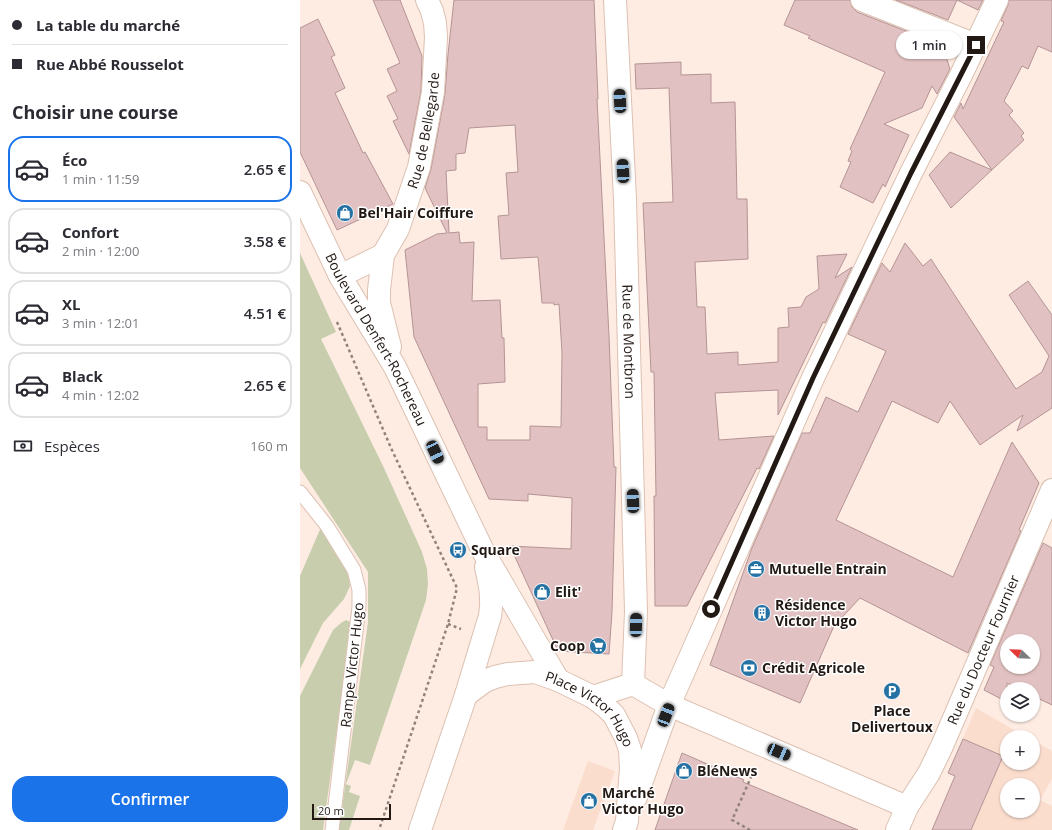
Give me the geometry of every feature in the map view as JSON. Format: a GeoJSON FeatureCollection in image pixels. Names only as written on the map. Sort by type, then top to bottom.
{"type":"FeatureCollection","features":[{"type":"Feature","properties":{"kind":"street","name":"Rue de Montbron"},"geometry":{"type":"LineString","coordinates":[[615,0],[625,199],[636,627],[633,684]]}},
{"type":"Feature","properties":{"kind":"street"},"geometry":{"type":"LineString","coordinates":[[862,0],[976,45]]}},
{"type":"Feature","properties":{"kind":"street"},"geometry":{"type":"LineString","coordinates":[[626,825],[669,705],[813,378],[911,173],[976,45],[997,0]]}},
{"type":"Feature","properties":{"kind":"street","name":"Rue de Bellegarde"},"geometry":{"type":"LineString","coordinates":[[395,367],[379,303],[379,290],[383,255],[398,229],[419,166],[433,92],[436,23],[432,4]]}},
{"type":"Feature","properties":{"kind":"street","name":"Boulevard Denfert-Rochereau"},"geometry":{"type":"LineString","coordinates":[[300,192],[340,276],[395,367],[483,551],[558,680]]}},
{"type":"Feature","properties":{"kind":"street"},"geometry":{"type":"LineString","coordinates":[[340,276],[383,255]]}},
{"type":"Feature","properties":{"kind":"street","name":"Rue du Docteur Fournier"},"geometry":{"type":"LineString","coordinates":[[897,830],[907,807],[929,773],[964,697],[1052,490]]}},
{"type":"Feature","properties":{"kind":"street","name":"Boulevard Denfert-Rochereau"},"geometry":{"type":"LineString","coordinates":[[466,696],[490,616],[492,602],[492,591],[483,551]]}},
{"type":"Feature","properties":{"kind":"street","name":"Place Victor Hugo"},"geometry":{"type":"LineString","coordinates":[[466,696],[485,681],[495,677],[508,674],[535,672],[558,680],[593,697],[606,707],[614,715],[626,738],[630,750],[631,768],[626,825]]}},
{"type":"Feature","properties":{"kind":"street"},"geometry":{"type":"LineString","coordinates":[[593,697],[633,684],[669,705],[907,807]]}},
{"type":"Feature","properties":{"kind":"street"},"geometry":{"type":"LineString","coordinates":[[420,830],[466,696]]}},
{"type":"Feature","properties":{"kind":"lane","name":"Rampe Victor Hugo"},"geometry":{"type":"LineString","coordinates":[[300,492],[327,526],[354,570],[359,590],[359,607],[332,830]]}},
{"type":"Feature","properties":{"kind":"path"},"geometry":{"type":"LineString","coordinates":[[336,320],[391,448],[457,588],[448,624],[379,830]]}},
{"type":"Feature","properties":{"kind":"path"},"geometry":{"type":"LineString","coordinates":[[750,830],[732,820],[764,746]]}},
{"type":"Feature","properties":{"kind":"shaded area"},"geometry":{"type":"Polygon","coordinates":[[[976,708],[1015,730],[1000,730],[1000,770],[1040,770],[1040,744],[1052,751],[1052,779],[1040,800],[1052,806],[1052,830],[932,830],[955,776],[948,773],[976,708]]]}},
{"type":"Feature","properties":{"kind":"shaded area","name":"Marché Victor Hugo"},"geometry":{"type":"Polygon","coordinates":[[[588,761],[615,771],[593,830],[563,830],[588,761]]]}},
{"type":"Feature","properties":{"kind":"green space"},"geometry":{"type":"Polygon","coordinates":[[[300,253],[336,332],[321,339],[384,468],[422,552],[427,569],[428,584],[426,600],[370,765],[355,760],[346,784],[351,786],[349,792],[360,796],[349,830],[339,830],[368,622],[368,572],[300,468],[300,253]]]}},
{"type":"Feature","properties":{"kind":"green space"},"geometry":{"type":"Polygon","coordinates":[[[321,527],[348,570],[350,586],[344,599],[323,623],[300,669],[300,576],[321,527]]]}},
{"type":"Feature","properties":{"kind":"green space"},"geometry":{"type":"Polygon","coordinates":[[[346,620],[350,622],[351,627],[323,830],[300,830],[300,696],[333,630],[346,620]]]}},
{"type":"Feature","properties":{"kind":"building"},"geometry":{"type":"Polygon","coordinates":[[[373,0],[400,0],[422,56],[421,91],[409,154],[393,121],[398,119],[387,96],[397,91],[387,69],[400,63],[373,0]]]}},
{"type":"Feature","properties":{"kind":"building"},"geometry":{"type":"Polygon","coordinates":[[[454,0],[594,0],[597,99],[614,467],[616,467],[612,612],[609,654],[558,651],[510,546],[571,549],[572,498],[528,494],[528,501],[489,499],[414,337],[405,250],[437,234],[447,233],[425,188],[431,169],[445,94],[454,0]],[[515,125],[469,128],[465,153],[456,154],[456,170],[446,171],[449,233],[459,232],[460,243],[474,242],[472,301],[500,300],[502,338],[504,338],[505,382],[478,384],[478,427],[487,427],[487,440],[530,440],[530,426],[561,427],[562,353],[559,304],[554,305],[554,303],[542,303],[538,257],[501,259],[498,216],[509,215],[506,173],[518,172],[515,125]]]}},
{"type":"Feature","properties":{"kind":"building"},"geometry":{"type":"Polygon","coordinates":[[[795,0],[850,0],[852,7],[857,12],[942,45],[950,69],[937,94],[932,86],[922,108],[884,124],[909,135],[885,187],[883,184],[873,203],[840,187],[851,162],[848,161],[852,151],[850,149],[885,72],[808,38],[810,36],[784,25],[795,0]]]}},
{"type":"Feature","properties":{"kind":"building"},"geometry":{"type":"Polygon","coordinates":[[[896,0],[957,0],[948,20],[896,0]]]}},
{"type":"Feature","properties":{"kind":"building"},"geometry":{"type":"Polygon","coordinates":[[[957,0],[983,0],[978,10],[957,0]]]}},
{"type":"Feature","properties":{"kind":"building"},"geometry":{"type":"Polygon","coordinates":[[[1009,0],[1052,0],[1052,52],[1038,46],[1028,69],[1022,66],[1004,101],[1013,111],[1009,115],[1024,133],[1021,136],[1024,140],[992,170],[954,117],[961,103],[963,109],[1004,22],[1001,21],[1009,0]]]}},
{"type":"Feature","properties":{"kind":"building"},"geometry":{"type":"Polygon","coordinates":[[[318,19],[335,55],[331,57],[345,88],[335,93],[363,153],[365,152],[393,204],[337,230],[300,152],[300,28],[318,19]]]}},
{"type":"Feature","properties":{"kind":"building"},"geometry":{"type":"Polygon","coordinates":[[[681,62],[681,75],[711,74],[711,103],[735,102],[737,199],[747,199],[748,259],[695,262],[697,307],[705,307],[707,354],[738,352],[738,365],[778,362],[778,328],[789,327],[788,308],[801,307],[806,297],[819,289],[817,256],[847,254],[835,278],[852,267],[825,323],[823,322],[778,415],[778,390],[715,393],[719,440],[774,436],[759,469],[757,468],[687,606],[655,606],[654,496],[656,496],[654,372],[651,372],[643,203],[673,202],[669,88],[636,89],[635,64],[681,62]]]}},
{"type":"Feature","properties":{"kind":"building"},"geometry":{"type":"Polygon","coordinates":[[[950,152],[992,170],[951,208],[929,175],[950,152]]]}},
{"type":"Feature","properties":{"kind":"building"},"geometry":{"type":"Polygon","coordinates":[[[905,243],[923,266],[931,259],[1016,389],[1042,372],[1049,356],[1009,295],[1028,281],[1052,315],[1052,408],[1017,431],[1023,415],[980,445],[950,401],[938,423],[892,401],[836,520],[953,577],[1012,442],[1039,483],[1019,530],[1021,531],[968,653],[860,598],[834,626],[800,703],[710,665],[752,548],[802,433],[810,433],[826,397],[858,412],[886,351],[848,334],[882,263],[890,272],[905,243]]]}},
{"type":"Feature","properties":{"kind":"building"},"geometry":{"type":"Polygon","coordinates":[[[1043,543],[1052,548],[1052,705],[1040,699],[1040,682],[1000,682],[1000,698],[984,690],[994,667],[990,665],[1000,642],[1000,674],[1040,674],[1040,634],[1003,634],[1043,543]]]}},
{"type":"Feature","properties":{"kind":"building"},"geometry":{"type":"Polygon","coordinates":[[[963,739],[1000,755],[1000,763],[971,830],[932,830],[955,776],[948,773],[963,739]]]}},
{"type":"Feature","properties":{"kind":"building"},"geometry":{"type":"Polygon","coordinates":[[[682,753],[744,780],[743,782],[858,830],[655,830],[682,753]]]}},
{"type":"Feature","properties":{"kind":"place","name":"Bel'Hair Coiffure"},"geometry":{"type":"Point","coordinates":[345,213]}},
{"type":"Feature","properties":{"kind":"place","name":"Square"},"geometry":{"type":"Point","coordinates":[458,550]}},
{"type":"Feature","properties":{"kind":"place","name":"Mutuelle Entrain"},"geometry":{"type":"Point","coordinates":[756,569]}},
{"type":"Feature","properties":{"kind":"place","name":"Elit'"},"geometry":{"type":"Point","coordinates":[542,592]}},
{"type":"Feature","properties":{"kind":"place","name":"Résidence Victor Hugo"},"geometry":{"type":"Point","coordinates":[762,613]}},
{"type":"Feature","properties":{"kind":"place","name":"Coop"},"geometry":{"type":"Point","coordinates":[598,646]}},
{"type":"Feature","properties":{"kind":"place","name":"Crédit Agricole"},"geometry":{"type":"Point","coordinates":[749,668]}},
{"type":"Feature","properties":{"kind":"place","name":"Place Delivertoux"},"geometry":{"type":"Point","coordinates":[892,691]}},
{"type":"Feature","properties":{"kind":"place","name":"BléNews"},"geometry":{"type":"Point","coordinates":[684,771]}},
{"type":"Feature","properties":{"kind":"place","name":"Marché Victor Hugo"},"geometry":{"type":"Point","coordinates":[589,801]}},
{"type":"Feature","properties":{"kind":"route"},"geometry":{"type":"LineString","coordinates":[[711,609],[813,378],[845,314],[911,173],[976,45]]}}]}
